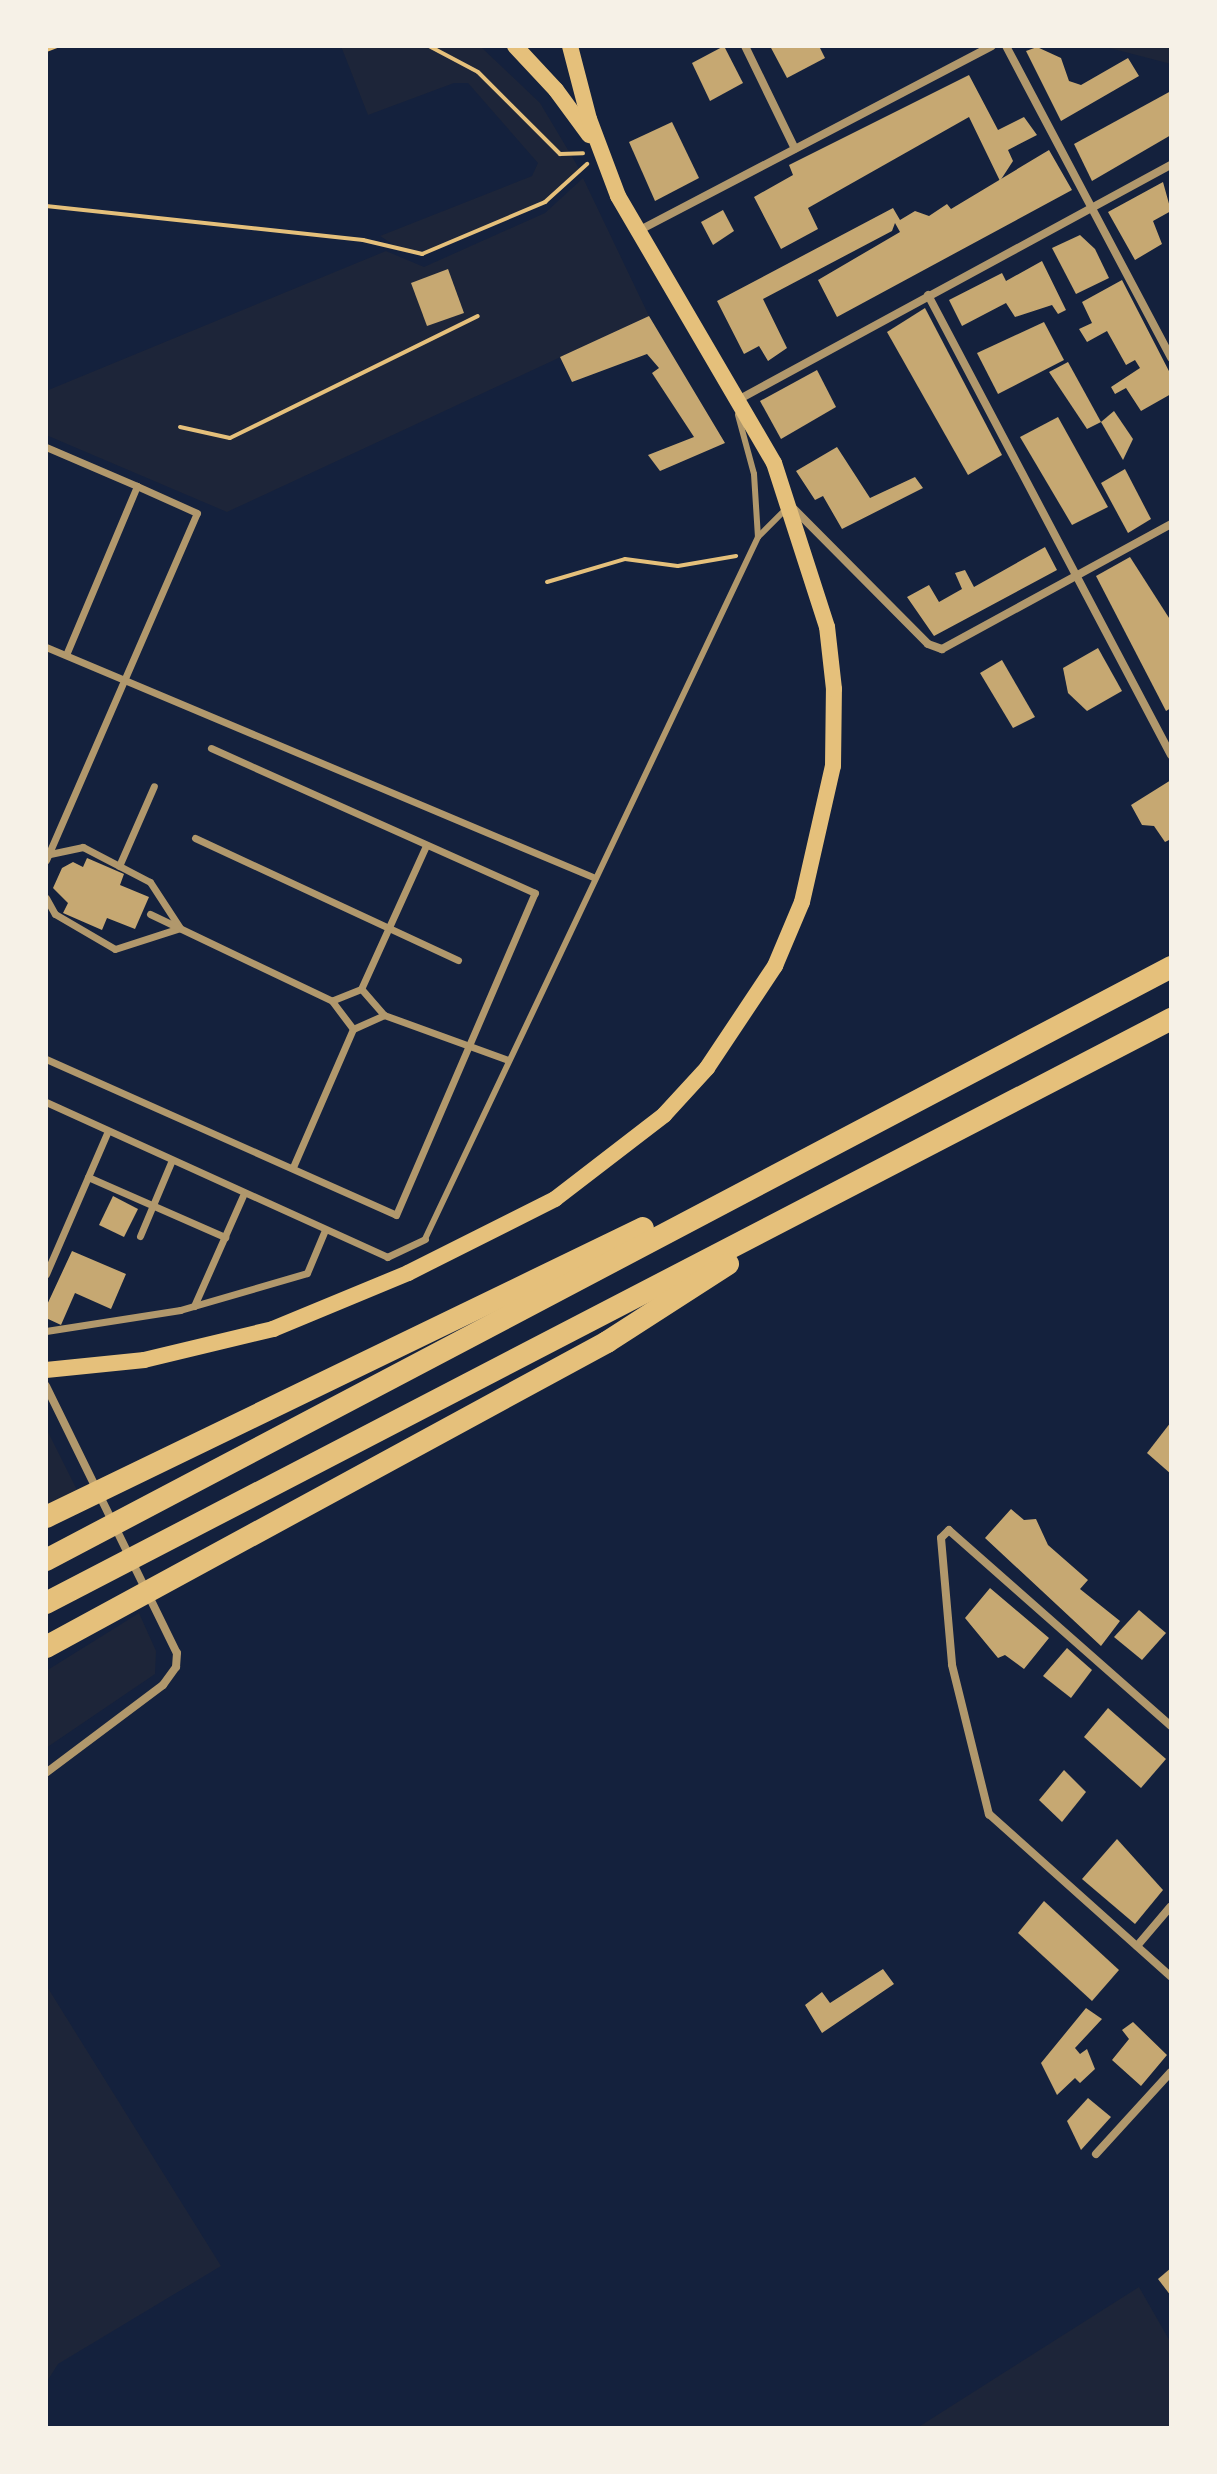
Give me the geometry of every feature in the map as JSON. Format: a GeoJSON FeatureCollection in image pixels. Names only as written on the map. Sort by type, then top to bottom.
{"type":"FeatureCollection","features":[{"type":"Feature","properties":{"kind":"highway"},"geometry":{"type":"LineString","coordinates":[[46,1560],[1171,967]]}},
{"type":"Feature","properties":{"kind":"highway"},"geometry":{"type":"LineString","coordinates":[[46,1603],[1171,1019]]}},
{"type":"Feature","properties":{"kind":"highway"},"geometry":{"type":"LineString","coordinates":[[46,1517],[1004,1053]]}},
{"type":"Feature","properties":{"kind":"highway"},"geometry":{"type":"LineString","coordinates":[[46,1647],[607,1342],[847,1188]]}},
{"type":"Feature","properties":{"kind":"main road"},"geometry":{"type":"LineString","coordinates":[[515,46],[556,90],[601,153]]}},
{"type":"Feature","properties":{"kind":"main road"},"geometry":{"type":"LineString","coordinates":[[46,1370],[211,1347],[273,1329],[394,1280],[555,1199],[664,1115],[707,1068],[767,979],[797,915],[822,829],[833,766],[834,689],[827,627],[791,506],[774,463],[734,402],[637,232],[601,153],[570,46]]}},
{"type":"Feature","properties":{"kind":"street"},"geometry":{"type":"LineString","coordinates":[[745,46],[795,149]]}},
{"type":"Feature","properties":{"kind":"street"},"geometry":{"type":"LineString","coordinates":[[637,232],[992,46]]}},
{"type":"Feature","properties":{"kind":"street"},"geometry":{"type":"LineString","coordinates":[[1006,46],[1171,358]]}},
{"type":"Feature","properties":{"kind":"street"},"geometry":{"type":"LineString","coordinates":[[734,402],[1090,206],[1171,165]]}},
{"type":"Feature","properties":{"kind":"street"},"geometry":{"type":"LineString","coordinates":[[928,295],[1171,755]]}},
{"type":"Feature","properties":{"kind":"street"},"geometry":{"type":"LineString","coordinates":[[46,447],[197,513],[48,857]]}},
{"type":"Feature","properties":{"kind":"street"},"geometry":{"type":"LineString","coordinates":[[66,655],[137,486]]}},
{"type":"Feature","properties":{"kind":"street"},"geometry":{"type":"LineString","coordinates":[[791,506],[928,644],[942,649],[1171,524]]}},
{"type":"Feature","properties":{"kind":"street"},"geometry":{"type":"LineString","coordinates":[[46,647],[593,877]]}},
{"type":"Feature","properties":{"kind":"street"},"geometry":{"type":"LineString","coordinates":[[46,1059],[396,1215],[535,893],[211,748]]}},
{"type":"Feature","properties":{"kind":"street"},"geometry":{"type":"LineString","coordinates":[[119,866],[154,786]]}},
{"type":"Feature","properties":{"kind":"street"},"geometry":{"type":"LineString","coordinates":[[195,838],[458,960]]}},
{"type":"Feature","properties":{"kind":"street"},"geometry":{"type":"LineString","coordinates":[[332,1001],[361,989],[426,846]]}},
{"type":"Feature","properties":{"kind":"street"},"geometry":{"type":"LineString","coordinates":[[48,857],[83,847],[150,882],[180,928]]}},
{"type":"Feature","properties":{"kind":"street"},"geometry":{"type":"LineString","coordinates":[[46,898],[55,914],[115,949],[180,928]]}},
{"type":"Feature","properties":{"kind":"street"},"geometry":{"type":"LineString","coordinates":[[150,914],[332,1001],[353,1029]]}},
{"type":"Feature","properties":{"kind":"street"},"geometry":{"type":"LineString","coordinates":[[361,989],[384,1015],[508,1060]]}},
{"type":"Feature","properties":{"kind":"street"},"geometry":{"type":"LineString","coordinates":[[293,1167],[353,1029],[384,1015]]}},
{"type":"Feature","properties":{"kind":"street"},"geometry":{"type":"LineString","coordinates":[[46,1102],[387,1257],[425,1239]]}},
{"type":"Feature","properties":{"kind":"street"},"geometry":{"type":"LineString","coordinates":[[46,1274],[108,1131]]}},
{"type":"Feature","properties":{"kind":"street"},"geometry":{"type":"LineString","coordinates":[[140,1236],[172,1160]]}},
{"type":"Feature","properties":{"kind":"street"},"geometry":{"type":"LineString","coordinates":[[88,1177],[225,1237]]}},
{"type":"Feature","properties":{"kind":"street"},"geometry":{"type":"LineString","coordinates":[[194,1306],[244,1193]]}},
{"type":"Feature","properties":{"kind":"street"},"geometry":{"type":"LineString","coordinates":[[46,1331],[114,1324],[194,1306],[307,1273],[325,1230]]}},
{"type":"Feature","properties":{"kind":"street"},"geometry":{"type":"LineString","coordinates":[[46,1386],[173,1637],[176,1667],[163,1685],[46,1773]]}},
{"type":"Feature","properties":{"kind":"street"},"geometry":{"type":"LineString","coordinates":[[1171,1726],[949,1530],[941,1538],[952,1665],[989,1814],[1171,1977]]}},
{"type":"Feature","properties":{"kind":"street"},"geometry":{"type":"LineString","coordinates":[[1137,1946],[1171,1906]]}},
{"type":"Feature","properties":{"kind":"street"},"geometry":{"type":"LineString","coordinates":[[1096,2154],[1171,2072]]}},
{"type":"Feature","properties":{"kind":"lane"},"geometry":{"type":"LineString","coordinates":[[734,402],[754,474],[758,537]]}},
{"type":"Feature","properties":{"kind":"lane"},"geometry":{"type":"LineString","coordinates":[[425,1239],[593,877],[758,537],[791,506]]}},
{"type":"Feature","properties":{"kind":"path"},"geometry":{"type":"LineString","coordinates":[[46,50],[57,46]]}},
{"type":"Feature","properties":{"kind":"path"},"geometry":{"type":"LineString","coordinates":[[429,46],[478,72],[560,154],[601,153]]}},
{"type":"Feature","properties":{"kind":"path"},"geometry":{"type":"LineString","coordinates":[[46,206],[363,240],[422,254],[545,202],[601,153]]}},
{"type":"Feature","properties":{"kind":"path"},"geometry":{"type":"LineString","coordinates":[[180,427],[230,438],[478,316]]}},
{"type":"Feature","properties":{"kind":"path"},"geometry":{"type":"LineString","coordinates":[[547,582],[625,559],[678,566],[750,554]]}},
{"type":"Feature","properties":{"kind":"shaded area"},"geometry":{"type":"Polygon","coordinates":[[[341,46],[480,46],[540,103],[580,170],[545,202],[422,254],[397,247],[380,236],[532,176],[538,163],[468,83],[454,83],[368,115],[341,46]]]}},
{"type":"Feature","properties":{"kind":"shaded area"},"geometry":{"type":"Polygon","coordinates":[[[1102,46],[1171,46],[1171,64],[1102,46]]]}},
{"type":"Feature","properties":{"kind":"shaded area"},"geometry":{"type":"Polygon","coordinates":[[[583,178],[649,316],[227,512],[46,435],[46,391],[386,251],[424,267],[545,213],[583,178]]]}},
{"type":"Feature","properties":{"kind":"shaded area"},"geometry":{"type":"Polygon","coordinates":[[[46,1428],[78,1492],[46,1508],[46,1428]]]}},
{"type":"Feature","properties":{"kind":"shaded area"},"geometry":{"type":"Polygon","coordinates":[[[139,1613],[156,1651],[155,1674],[46,1748],[46,1671],[139,1613]]]}},
{"type":"Feature","properties":{"kind":"shaded area"},"geometry":{"type":"Polygon","coordinates":[[[46,1985],[221,2266],[58,2364],[46,2383],[46,1985]]]}},
{"type":"Feature","properties":{"kind":"shaded area"},"geometry":{"type":"Polygon","coordinates":[[[1139,2287],[1171,2343],[1171,2428],[920,2426],[1139,2287]]]}},
{"type":"Feature","properties":{"kind":"building"},"geometry":{"type":"Polygon","coordinates":[[[724,46],[743,83],[710,101],[692,63],[724,46]]]}},
{"type":"Feature","properties":{"kind":"building"},"geometry":{"type":"Polygon","coordinates":[[[770,46],[819,46],[825,58],[787,78],[770,46]]]}},
{"type":"Feature","properties":{"kind":"building"},"geometry":{"type":"Polygon","coordinates":[[[1037,47],[1061,58],[1069,81],[1081,85],[1128,58],[1139,76],[1061,121],[1026,51],[1037,47]]]}},
{"type":"Feature","properties":{"kind":"building"},"geometry":{"type":"Polygon","coordinates":[[[969,75],[998,130],[1024,117],[1037,135],[1008,150],[1013,161],[1000,181],[969,117],[808,208],[818,229],[781,249],[754,197],[793,175],[789,165],[969,75]]]}},
{"type":"Feature","properties":{"kind":"building"},"geometry":{"type":"Polygon","coordinates":[[[1171,91],[1171,135],[1092,181],[1074,144],[1171,91]]]}},
{"type":"Feature","properties":{"kind":"building"},"geometry":{"type":"Polygon","coordinates":[[[672,122],[699,178],[655,201],[629,142],[672,122]]]}},
{"type":"Feature","properties":{"kind":"building"},"geometry":{"type":"Polygon","coordinates":[[[1049,150],[1072,190],[837,317],[818,280],[900,232],[895,223],[892,231],[763,299],[787,348],[768,361],[759,346],[744,354],[717,301],[893,208],[900,220],[915,211],[929,216],[947,204],[951,209],[1049,150]]]}},
{"type":"Feature","properties":{"kind":"building"},"geometry":{"type":"Polygon","coordinates":[[[1163,182],[1171,211],[1153,221],[1162,244],[1135,260],[1108,212],[1163,182]]]}},
{"type":"Feature","properties":{"kind":"building"},"geometry":{"type":"Polygon","coordinates":[[[723,210],[734,231],[713,245],[701,222],[723,210]]]}},
{"type":"Feature","properties":{"kind":"building"},"geometry":{"type":"Polygon","coordinates":[[[1080,235],[1095,249],[1109,278],[1076,294],[1052,248],[1080,235]]]}},
{"type":"Feature","properties":{"kind":"building"},"geometry":{"type":"Polygon","coordinates":[[[1042,261],[1066,310],[1058,314],[1052,305],[1015,317],[1006,303],[962,326],[949,300],[1002,273],[1006,281],[1042,261]]]}},
{"type":"Feature","properties":{"kind":"building"},"geometry":{"type":"Polygon","coordinates":[[[448,269],[464,313],[427,326],[411,283],[448,269]]]}},
{"type":"Feature","properties":{"kind":"building"},"geometry":{"type":"Polygon","coordinates":[[[1122,280],[1171,375],[1171,394],[1141,411],[1126,388],[1115,394],[1111,387],[1140,368],[1135,360],[1126,365],[1107,331],[1087,342],[1079,329],[1092,323],[1082,302],[1122,280]]]}},
{"type":"Feature","properties":{"kind":"building"},"geometry":{"type":"Polygon","coordinates":[[[925,308],[1002,455],[968,475],[887,332],[925,308]]]}},
{"type":"Feature","properties":{"kind":"building"},"geometry":{"type":"Polygon","coordinates":[[[649,316],[725,443],[660,471],[648,455],[694,437],[652,373],[659,368],[647,354],[572,382],[560,357],[649,316]]]}},
{"type":"Feature","properties":{"kind":"building"},"geometry":{"type":"Polygon","coordinates":[[[1044,322],[1064,360],[998,394],[977,353],[1044,322]]]}},
{"type":"Feature","properties":{"kind":"building"},"geometry":{"type":"Polygon","coordinates":[[[1068,362],[1101,422],[1087,429],[1049,372],[1068,362]]]}},
{"type":"Feature","properties":{"kind":"building"},"geometry":{"type":"Polygon","coordinates":[[[817,370],[836,407],[781,439],[760,401],[817,370]]]}},
{"type":"Feature","properties":{"kind":"building"},"geometry":{"type":"Polygon","coordinates":[[[1114,411],[1133,439],[1123,460],[1101,422],[1114,411]]]}},
{"type":"Feature","properties":{"kind":"building"},"geometry":{"type":"Polygon","coordinates":[[[1058,417],[1108,507],[1072,525],[1020,437],[1058,417]]]}},
{"type":"Feature","properties":{"kind":"building"},"geometry":{"type":"Polygon","coordinates":[[[837,447],[870,498],[915,477],[923,488],[842,529],[823,496],[815,500],[796,471],[837,447]]]}},
{"type":"Feature","properties":{"kind":"building"},"geometry":{"type":"Polygon","coordinates":[[[1125,469],[1151,519],[1128,533],[1101,483],[1125,469]]]}},
{"type":"Feature","properties":{"kind":"building"},"geometry":{"type":"Polygon","coordinates":[[[1045,547],[1057,570],[934,636],[907,597],[929,585],[939,602],[962,589],[955,573],[965,570],[974,587],[1045,547]]]}},
{"type":"Feature","properties":{"kind":"building"},"geometry":{"type":"Polygon","coordinates":[[[1130,557],[1171,621],[1171,708],[1166,711],[1096,576],[1130,557]]]}},
{"type":"Feature","properties":{"kind":"building"},"geometry":{"type":"Polygon","coordinates":[[[1098,648],[1122,691],[1087,711],[1068,693],[1063,668],[1098,648]]]}},
{"type":"Feature","properties":{"kind":"building"},"geometry":{"type":"Polygon","coordinates":[[[1002,660],[1035,717],[1013,728],[980,673],[1002,660]]]}},
{"type":"Feature","properties":{"kind":"building"},"geometry":{"type":"Polygon","coordinates":[[[1171,780],[1171,839],[1165,842],[1154,826],[1142,825],[1131,805],[1171,780]]]}},
{"type":"Feature","properties":{"kind":"building"},"geometry":{"type":"Polygon","coordinates":[[[87,858],[124,874],[120,885],[149,897],[135,929],[107,918],[102,930],[63,913],[68,903],[53,888],[62,868],[73,862],[83,867],[87,858]]]}},
{"type":"Feature","properties":{"kind":"building"},"geometry":{"type":"Polygon","coordinates":[[[113,1196],[138,1209],[124,1237],[99,1225],[113,1196]]]}},
{"type":"Feature","properties":{"kind":"building"},"geometry":{"type":"Polygon","coordinates":[[[72,1251],[126,1274],[111,1309],[75,1293],[61,1325],[46,1318],[46,1307],[72,1251]]]}},
{"type":"Feature","properties":{"kind":"building"},"geometry":{"type":"Polygon","coordinates":[[[1171,1422],[1171,1474],[1147,1453],[1171,1422]]]}},
{"type":"Feature","properties":{"kind":"building"},"geometry":{"type":"Polygon","coordinates":[[[1011,1509],[1024,1520],[1036,1519],[1048,1545],[1088,1580],[1080,1589],[1120,1621],[1101,1646],[985,1538],[1011,1509]]]}},
{"type":"Feature","properties":{"kind":"building"},"geometry":{"type":"Polygon","coordinates":[[[990,1588],[1049,1638],[1024,1669],[1005,1655],[998,1658],[965,1618],[990,1588]]]}},
{"type":"Feature","properties":{"kind":"building"},"geometry":{"type":"Polygon","coordinates":[[[1139,1610],[1166,1633],[1142,1660],[1114,1637],[1139,1610]]]}},
{"type":"Feature","properties":{"kind":"building"},"geometry":{"type":"Polygon","coordinates":[[[1067,1648],[1092,1670],[1071,1698],[1043,1676],[1067,1648]]]}},
{"type":"Feature","properties":{"kind":"building"},"geometry":{"type":"Polygon","coordinates":[[[1108,1708],[1166,1759],[1141,1788],[1084,1737],[1108,1708]]]}},
{"type":"Feature","properties":{"kind":"building"},"geometry":{"type":"Polygon","coordinates":[[[1064,1770],[1086,1792],[1062,1822],[1039,1800],[1064,1770]]]}},
{"type":"Feature","properties":{"kind":"building"},"geometry":{"type":"Polygon","coordinates":[[[1117,1839],[1163,1890],[1135,1924],[1082,1879],[1117,1839]]]}},
{"type":"Feature","properties":{"kind":"building"},"geometry":{"type":"Polygon","coordinates":[[[1044,1901],[1119,1970],[1092,2001],[1018,1933],[1044,1901]]]}},
{"type":"Feature","properties":{"kind":"building"},"geometry":{"type":"Polygon","coordinates":[[[883,1969],[894,1984],[822,2033],[805,2005],[822,1992],[830,2003],[883,1969]]]}},
{"type":"Feature","properties":{"kind":"building"},"geometry":{"type":"Polygon","coordinates":[[[1086,2008],[1102,2019],[1075,2048],[1080,2054],[1087,2049],[1095,2069],[1080,2083],[1075,2078],[1057,2095],[1041,2063],[1086,2008]]]}},
{"type":"Feature","properties":{"kind":"building"},"geometry":{"type":"Polygon","coordinates":[[[1133,2022],[1167,2055],[1141,2086],[1112,2060],[1129,2039],[1122,2030],[1133,2022]]]}},
{"type":"Feature","properties":{"kind":"building"},"geometry":{"type":"Polygon","coordinates":[[[1088,2098],[1111,2117],[1081,2150],[1067,2121],[1088,2098]]]}},
{"type":"Feature","properties":{"kind":"building"},"geometry":{"type":"Polygon","coordinates":[[[1171,2268],[1171,2296],[1158,2279],[1171,2268]]]}}]}
